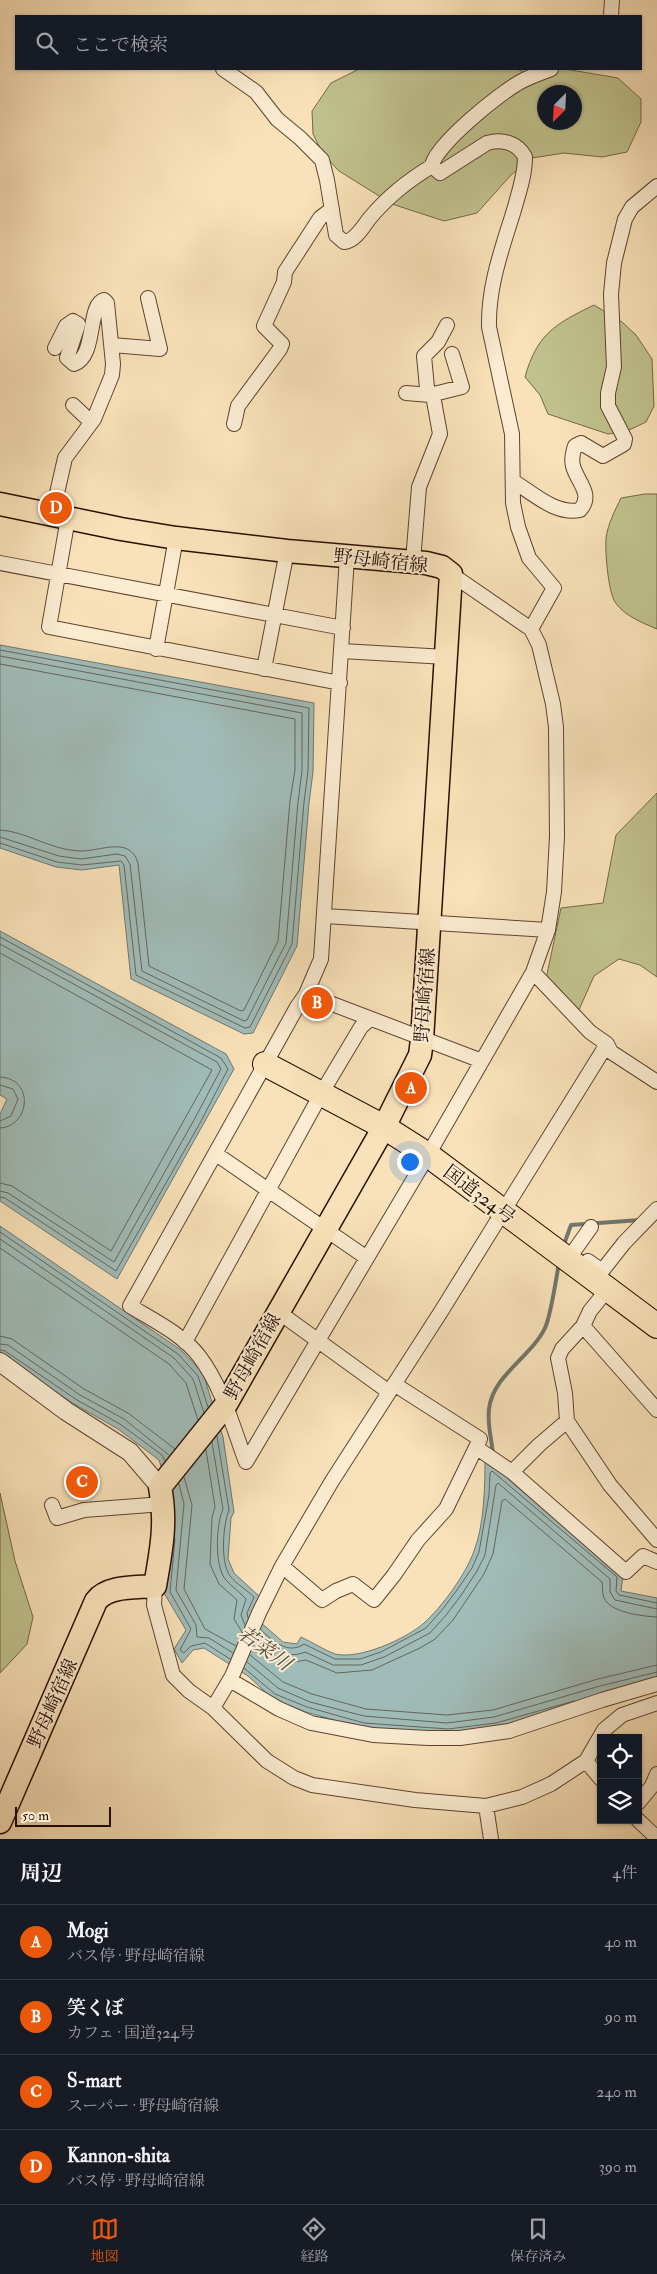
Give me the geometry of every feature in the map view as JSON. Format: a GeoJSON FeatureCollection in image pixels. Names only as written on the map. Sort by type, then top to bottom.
{"type":"FeatureCollection","features":[{"type":"Feature","properties":{"kind":"highway","name":"国道324号"},"geometry":{"type":"LineString","coordinates":[[265,1064],[384,1127],[428,1155],[657,1326]]}},
{"type":"Feature","properties":{"kind":"main road","name":"野母崎宿線"},"geometry":{"type":"LineString","coordinates":[[0,504],[176,538],[347,557],[413,561],[442,567],[451,574],[420,1055],[384,1127],[219,1412],[162,1495]]}},
{"type":"Feature","properties":{"kind":"main road"},"geometry":{"type":"LineString","coordinates":[[155,1586],[164,1531],[162,1495]]}},
{"type":"Feature","properties":{"kind":"main road","name":"野母崎宿線"},"geometry":{"type":"LineString","coordinates":[[0,1822],[96,1601],[112,1591],[155,1586]]}},
{"type":"Feature","properties":{"kind":"street"},"geometry":{"type":"LineString","coordinates":[[612,0],[612,15]]}},
{"type":"Feature","properties":{"kind":"street"},"geometry":{"type":"LineString","coordinates":[[223,70],[256,92],[277,119],[322,160],[336,235],[344,242],[348,241],[404,183],[432,166],[435,155],[494,100],[521,81],[548,70]]}},
{"type":"Feature","properties":{"kind":"street"},"geometry":{"type":"LineString","coordinates":[[432,166],[440,173],[474,151],[495,141],[510,143],[525,156],[520,184],[492,280],[488,317],[512,434],[513,503],[525,550],[534,565],[554,588],[531,629]]}},
{"type":"Feature","properties":{"kind":"street"},"geometry":{"type":"LineString","coordinates":[[513,480],[553,507],[565,510],[580,510],[586,502],[586,496],[572,465],[575,446],[581,443],[603,456],[624,444],[624,439],[608,406],[608,393],[614,367],[610,294],[614,263],[624,219],[632,207],[657,186]]}},
{"type":"Feature","properties":{"kind":"street"},"geometry":{"type":"LineString","coordinates":[[234,424],[238,406],[282,344],[264,326],[284,282],[285,272],[320,218],[332,209]]}},
{"type":"Feature","properties":{"kind":"street"},"geometry":{"type":"LineString","coordinates":[[112,345],[160,349],[148,298]]}},
{"type":"Feature","properties":{"kind":"street"},"geometry":{"type":"LineString","coordinates":[[55,348],[66,326],[73,321],[78,324],[67,358],[74,364],[80,361],[89,341],[98,305],[104,300],[107,303],[114,364],[112,375],[99,408],[65,458],[58,574],[49,627],[264,670],[340,683]]}},
{"type":"Feature","properties":{"kind":"street"},"geometry":{"type":"LineString","coordinates":[[413,561],[418,487],[440,434],[434,401],[427,388],[424,356],[438,342],[447,325]]}},
{"type":"Feature","properties":{"kind":"street"},"geometry":{"type":"LineString","coordinates":[[406,393],[430,394],[462,387],[452,354]]}},
{"type":"Feature","properties":{"kind":"street"},"geometry":{"type":"LineString","coordinates":[[73,405],[91,422]]}},
{"type":"Feature","properties":{"kind":"street"},"geometry":{"type":"LineString","coordinates":[[156,649],[176,538]]}},
{"type":"Feature","properties":{"kind":"street"},"geometry":{"type":"LineString","coordinates":[[264,670],[287,551]]}},
{"type":"Feature","properties":{"kind":"street"},"geometry":{"type":"LineString","coordinates":[[347,557],[344,628],[321,959],[306,994],[130,1306],[185,1342],[199,1355],[216,1384],[219,1412],[246,1462],[428,1155],[533,972],[548,930],[554,892],[558,836],[556,727],[553,704],[539,645],[531,629],[451,574]]}},
{"type":"Feature","properties":{"kind":"street"},"geometry":{"type":"LineString","coordinates":[[0,563],[344,628]]}},
{"type":"Feature","properties":{"kind":"street"},"geometry":{"type":"LineString","coordinates":[[342,651],[446,657]]}},
{"type":"Feature","properties":{"kind":"street"},"geometry":{"type":"LineString","coordinates":[[325,916],[548,930]]}},
{"type":"Feature","properties":{"kind":"street"},"geometry":{"type":"LineString","coordinates":[[533,972],[590,1032],[607,1044],[611,1052],[657,1082]]}},
{"type":"Feature","properties":{"kind":"street"},"geometry":{"type":"LineString","coordinates":[[306,994],[422,1040],[482,1061]]}},
{"type":"Feature","properties":{"kind":"street"},"geometry":{"type":"LineString","coordinates":[[185,1342],[322,1094],[361,1027],[370,1019]]}},
{"type":"Feature","properties":{"kind":"street"},"geometry":{"type":"LineString","coordinates":[[212,1708],[231,1678],[282,1566],[391,1388],[607,1044]]}},
{"type":"Feature","properties":{"kind":"street"},"geometry":{"type":"LineString","coordinates":[[216,1154],[270,1189],[367,1258]]}},
{"type":"Feature","properties":{"kind":"street"},"geometry":{"type":"LineString","coordinates":[[591,1227],[565,1256],[602,1272],[624,1243],[657,1209]]}},
{"type":"Feature","properties":{"kind":"street"},"geometry":{"type":"LineString","coordinates":[[607,1290],[590,1311],[583,1326],[562,1349],[558,1358],[566,1393],[567,1421],[610,1485],[657,1540]]}},
{"type":"Feature","properties":{"kind":"street"},"geometry":{"type":"LineString","coordinates":[[277,1311],[391,1388],[480,1439],[481,1451],[446,1509],[418,1540],[394,1576],[374,1600],[353,1584],[336,1591],[322,1600],[282,1566]]}},
{"type":"Feature","properties":{"kind":"street"},"geometry":{"type":"LineString","coordinates":[[583,1326],[657,1410]]}},
{"type":"Feature","properties":{"kind":"street"},"geometry":{"type":"LineString","coordinates":[[0,1362],[66,1411],[130,1452],[162,1495],[84,1510],[57,1518],[52,1505]]}},
{"type":"Feature","properties":{"kind":"street"},"geometry":{"type":"LineString","coordinates":[[507,1469],[567,1421]]}},
{"type":"Feature","properties":{"kind":"street"},"geometry":{"type":"LineString","coordinates":[[481,1451],[507,1469],[626,1572],[642,1556],[657,1545]]}},
{"type":"Feature","properties":{"kind":"street"},"geometry":{"type":"LineString","coordinates":[[642,1556],[657,1562]]}},
{"type":"Feature","properties":{"kind":"street"},"geometry":{"type":"LineString","coordinates":[[155,1586],[154,1605],[173,1675],[212,1708],[267,1761],[302,1782],[327,1788],[415,1800],[486,1806],[522,1797],[551,1784],[586,1761],[604,1730],[622,1716],[657,1703]]}},
{"type":"Feature","properties":{"kind":"street"},"geometry":{"type":"LineString","coordinates":[[231,1678],[279,1709],[311,1723],[373,1735],[428,1738],[460,1738],[509,1731],[657,1684]]}},
{"type":"Feature","properties":{"kind":"street"},"geometry":{"type":"LineString","coordinates":[[586,1761],[597,1774]]}},
{"type":"Feature","properties":{"kind":"street"},"geometry":{"type":"LineString","coordinates":[[642,1798],[652,1786],[657,1774]]}},
{"type":"Feature","properties":{"kind":"street"},"geometry":{"type":"LineString","coordinates":[[486,1806],[491,1839]]}},
{"type":"Feature","properties":{"kind":"street"},"geometry":{"type":"LineString","coordinates":[[642,1824],[657,1838]]}},
{"type":"Feature","properties":{"kind":"green space"},"geometry":{"type":"Polygon","coordinates":[[[357,70],[520,70],[527,73],[544,70],[571,70],[618,78],[641,99],[641,122],[627,152],[602,157],[564,153],[532,158],[511,175],[477,213],[444,221],[392,204],[339,171],[323,154],[313,134],[312,111],[331,83],[357,70]]]}},
{"type":"Feature","properties":{"kind":"green space"},"geometry":{"type":"Polygon","coordinates":[[[594,305],[622,322],[636,335],[652,359],[654,406],[646,422],[625,432],[608,434],[548,414],[540,395],[525,377],[535,350],[549,332],[568,318],[594,305]]]}},
{"type":"Feature","properties":{"kind":"green space"},"geometry":{"type":"Polygon","coordinates":[[[657,494],[657,629],[629,615],[615,602],[610,589],[607,561],[607,533],[621,498],[657,494]]]}},
{"type":"Feature","properties":{"kind":"green space"},"geometry":{"type":"Polygon","coordinates":[[[657,793],[657,977],[640,965],[619,959],[594,976],[578,1012],[546,979],[561,908],[603,903],[616,835],[657,793]]]}},
{"type":"Feature","properties":{"kind":"green space"},"geometry":{"type":"Polygon","coordinates":[[[0,1493],[15,1561],[33,1617],[27,1644],[0,1673],[0,1493]]]}},
{"type":"Feature","properties":{"kind":"water"},"geometry":{"type":"Polygon","coordinates":[[[0,645],[314,703],[313,772],[297,946],[253,1033],[244,1034],[131,979],[119,865],[82,870],[56,867],[0,848],[0,645]]]}},
{"type":"Feature","properties":{"kind":"water"},"geometry":{"type":"Polygon","coordinates":[[[0,931],[226,1054],[234,1069],[117,1279],[0,1201],[0,1114],[7,1099],[0,1095],[0,931]]]}},
{"type":"Feature","properties":{"kind":"water","name":"若菜川"},"geometry":{"type":"Polygon","coordinates":[[[0,1226],[181,1350],[203,1373],[223,1437],[234,1512],[231,1518],[228,1559],[234,1573],[260,1597],[252,1615],[283,1642],[297,1644],[301,1637],[335,1654],[356,1654],[382,1647],[424,1623],[453,1590],[474,1551],[482,1518],[485,1460],[501,1470],[623,1575],[621,1591],[657,1598],[657,1683],[496,1728],[448,1734],[362,1728],[306,1712],[272,1698],[248,1676],[204,1648],[193,1650],[182,1663],[174,1649],[186,1630],[164,1593],[173,1504],[159,1460],[118,1429],[74,1404],[0,1354],[0,1226]]]}},
{"type":"Feature","properties":{"kind":"waterway"},"geometry":{"type":"LineString","coordinates":[[563,1247],[571,1225],[640,1220]]}},
{"type":"Feature","properties":{"kind":"waterway"},"geometry":{"type":"LineString","coordinates":[[493,1455],[489,1421],[492,1397],[497,1386],[531,1348],[545,1328],[559,1263]]}},
{"type":"Feature","properties":{"kind":"place","name":"Kannon-shita"},"geometry":{"type":"Point","coordinates":[56,508]}},
{"type":"Feature","properties":{"kind":"place","name":"笑くぼ"},"geometry":{"type":"Point","coordinates":[317,1003]}},
{"type":"Feature","properties":{"kind":"place","name":"Mogi"},"geometry":{"type":"Point","coordinates":[411,1088]}},
{"type":"Feature","properties":{"kind":"place","name":"S-mart"},"geometry":{"type":"Point","coordinates":[82,1482]}}]}
